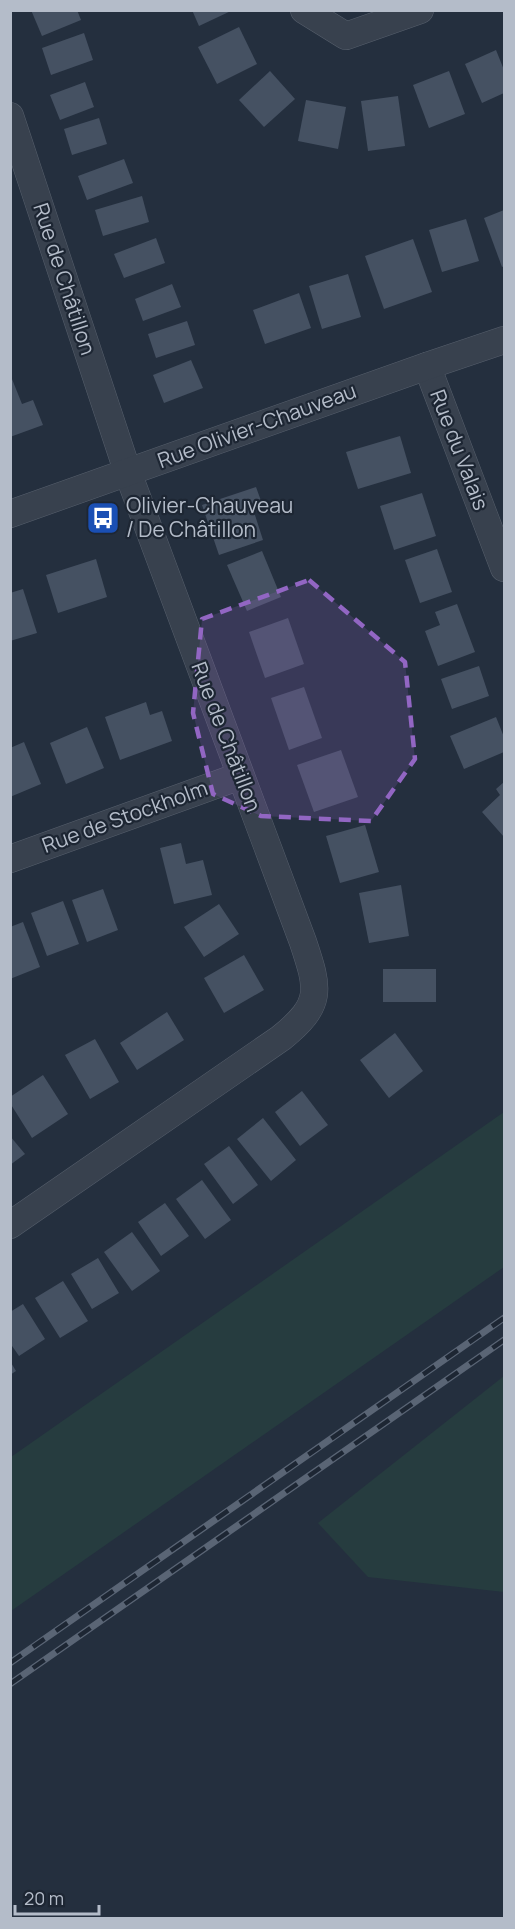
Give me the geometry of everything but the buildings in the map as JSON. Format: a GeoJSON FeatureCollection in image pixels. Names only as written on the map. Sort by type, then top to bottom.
{"type":"FeatureCollection","features":[{"type":"Feature","properties":{"kind":"street"},"geometry":{"type":"LineString","coordinates":[[304,10],[346,36],[420,10]]}},
{"type":"Feature","properties":{"kind":"street","name":"Rue de Châtillon"},"geometry":{"type":"LineString","coordinates":[[10,116],[20,173],[128,473],[303,942],[312,969],[314,997],[308,1013],[281,1038],[10,1225]]}},
{"type":"Feature","properties":{"kind":"street","name":"Rue Olivier-Chauveau"},"geometry":{"type":"LineString","coordinates":[[10,514],[504,340]]}},
{"type":"Feature","properties":{"kind":"street","name":"Rue du Valais"},"geometry":{"type":"LineString","coordinates":[[427,366],[504,568]]}},
{"type":"Feature","properties":{"kind":"street","name":"Rue de Stockholm"},"geometry":{"type":"LineString","coordinates":[[10,858],[240,776]]}},
{"type":"Feature","properties":{"kind":"highlighted area"},"geometry":{"type":"Polygon","coordinates":[[[309,580],[405,662],[415,759],[371,821],[261,816],[213,794],[193,713],[202,619],[309,580]]]}},
{"type":"Feature","properties":{"kind":"green space"},"geometry":{"type":"Polygon","coordinates":[[[504,1112],[504,1267],[11,1611],[11,1457],[504,1112]]]}},
{"type":"Feature","properties":{"kind":"green space"},"geometry":{"type":"Polygon","coordinates":[[[504,1376],[504,1592],[368,1577],[318,1523],[504,1376]]]}},
{"type":"Feature","properties":{"kind":"railway"},"geometry":{"type":"LineString","coordinates":[[10,1663],[504,1318]]}},
{"type":"Feature","properties":{"kind":"railway"},"geometry":{"type":"LineString","coordinates":[[10,1684],[504,1340]]}},
{"type":"Feature","properties":{"kind":"place","name":"Olivier-Chauveau / De Châtillon"},"geometry":{"type":"Point","coordinates":[103,518]}}]}
